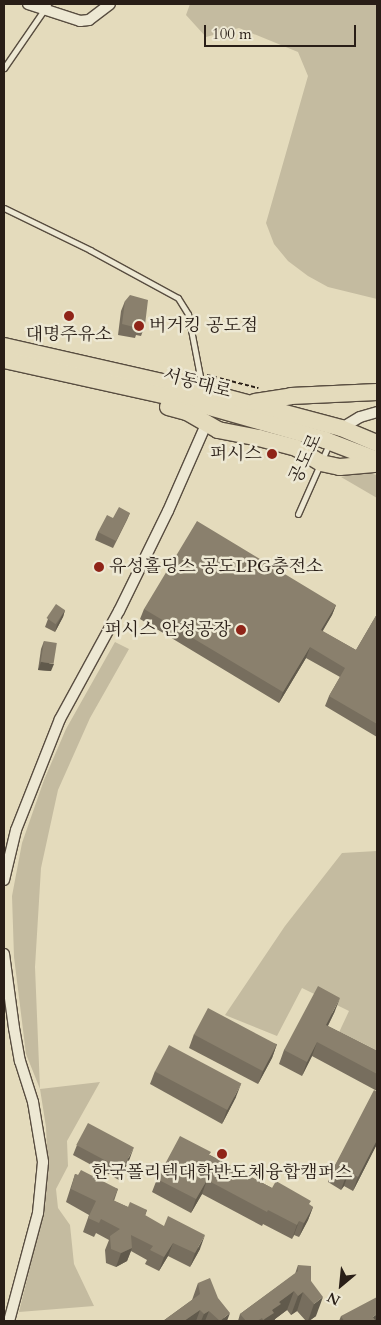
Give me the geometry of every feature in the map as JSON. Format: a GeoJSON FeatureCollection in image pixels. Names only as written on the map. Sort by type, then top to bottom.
{"type":"FeatureCollection","features":[{"type":"Feature","properties":{"kind":"main road","name":"서동대로"},"geometry":{"type":"LineString","coordinates":[[4,346],[202,391],[341,428],[377,443]]}},
{"type":"Feature","properties":{"kind":"main road","name":"서동대로"},"geometry":{"type":"LineString","coordinates":[[4,360],[89,377],[185,400],[330,442],[377,460]]}},
{"type":"Feature","properties":{"kind":"main road"},"geometry":{"type":"LineString","coordinates":[[89,377],[130,398],[187,412],[218,430],[296,448],[322,463],[340,467],[377,464]]}},
{"type":"Feature","properties":{"kind":"main road"},"geometry":{"type":"LineString","coordinates":[[248,404],[291,396],[377,392]]}},
{"type":"Feature","properties":{"kind":"street"},"geometry":{"type":"LineString","coordinates":[[28,4],[46,7],[80,21],[89,20],[110,4]]}},
{"type":"Feature","properties":{"kind":"street","name":"공도로"},"geometry":{"type":"LineString","coordinates":[[330,442],[341,428],[360,417],[377,412]]}},
{"type":"Feature","properties":{"kind":"street"},"geometry":{"type":"LineString","coordinates":[[4,880],[16,830],[60,719],[119,611],[164,519],[207,422]]}},
{"type":"Feature","properties":{"kind":"street"},"geometry":{"type":"LineString","coordinates":[[4,954],[20,1061],[34,1102],[43,1162],[38,1213],[9,1321]]}},
{"type":"Feature","properties":{"kind":"lane"},"geometry":{"type":"LineString","coordinates":[[4,68],[46,7]]}},
{"type":"Feature","properties":{"kind":"lane"},"geometry":{"type":"LineString","coordinates":[[4,208],[90,250],[178,298],[188,314],[202,391]]}},
{"type":"Feature","properties":{"kind":"lane","name":"공도로"},"geometry":{"type":"LineString","coordinates":[[298,514],[330,442]]}},
{"type":"Feature","properties":{"kind":"shaded area"},"geometry":{"type":"Polygon","coordinates":[[[190,4],[377,4],[377,299],[328,287],[308,276],[288,261],[274,244],[266,223],[308,76],[298,52],[239,28],[206,37],[186,15],[190,4]]]}},
{"type":"Feature","properties":{"kind":"shaded area"},"geometry":{"type":"Polygon","coordinates":[[[365,472],[377,475],[377,498],[341,477],[365,472]]]}},
{"type":"Feature","properties":{"kind":"shaded area"},"geometry":{"type":"Polygon","coordinates":[[[115,642],[129,649],[90,718],[58,790],[41,868],[35,967],[40,1089],[26,1054],[14,957],[12,896],[22,843],[44,780],[66,729],[115,642]]]}},
{"type":"Feature","properties":{"kind":"shaded area"},"geometry":{"type":"Polygon","coordinates":[[[377,851],[377,1060],[335,1041],[349,1011],[302,988],[277,1036],[225,1015],[285,926],[342,853],[377,851]]]}},
{"type":"Feature","properties":{"kind":"shaded area"},"geometry":{"type":"Polygon","coordinates":[[[100,1082],[67,1141],[68,1166],[56,1189],[58,1208],[70,1225],[74,1264],[94,1306],[19,1312],[45,1206],[48,1171],[46,1127],[40,1089],[100,1082]]]}},
{"type":"Feature","properties":{"kind":"building"},"geometry":{"type":"Polygon","coordinates":[[[130,295],[148,300],[145,325],[139,324],[138,328],[122,324],[125,301],[130,295]]]}},
{"type":"Feature","properties":{"kind":"building"},"geometry":{"type":"Polygon","coordinates":[[[119,507],[130,513],[116,541],[98,532],[107,515],[113,518],[119,507]]]}},
{"type":"Feature","properties":{"kind":"building","name":"퍼시스 안성공장"},"geometry":{"type":"Polygon","coordinates":[[[197,521],[336,605],[321,630],[356,650],[377,614],[377,724],[329,696],[345,668],[310,647],[283,692],[144,609],[197,521]]]}},
{"type":"Feature","properties":{"kind":"building"},"geometry":{"type":"Polygon","coordinates":[[[56,604],[65,610],[56,624],[46,618],[56,604]]]}},
{"type":"Feature","properties":{"kind":"building"},"geometry":{"type":"Polygon","coordinates":[[[44,641],[57,643],[54,664],[41,662],[44,641]]]}},
{"type":"Feature","properties":{"kind":"building"},"geometry":{"type":"Polygon","coordinates":[[[318,986],[340,998],[326,1025],[377,1051],[377,1074],[317,1042],[307,1062],[284,1050],[318,986]]]}},
{"type":"Feature","properties":{"kind":"building"},"geometry":{"type":"Polygon","coordinates":[[[208,1008],[277,1045],[263,1071],[194,1034],[208,1008]]]}},
{"type":"Feature","properties":{"kind":"building"},"geometry":{"type":"Polygon","coordinates":[[[169,1045],[241,1083],[227,1110],[155,1071],[169,1045]]]}},
{"type":"Feature","properties":{"kind":"building"},"geometry":{"type":"Polygon","coordinates":[[[374,1090],[377,1092],[377,1140],[358,1177],[349,1172],[346,1176],[333,1169],[374,1090]]]}},
{"type":"Feature","properties":{"kind":"building"},"geometry":{"type":"Polygon","coordinates":[[[88,1123],[134,1147],[122,1169],[76,1145],[88,1123]]]}},
{"type":"Feature","properties":{"kind":"building"},"geometry":{"type":"Polygon","coordinates":[[[180,1136],[211,1152],[209,1155],[272,1188],[276,1181],[311,1201],[309,1204],[313,1207],[304,1223],[299,1221],[297,1225],[268,1210],[267,1212],[207,1180],[196,1199],[157,1179],[180,1136]]]}},
{"type":"Feature","properties":{"kind":"building"},"geometry":{"type":"Polygon","coordinates":[[[81,1170],[118,1189],[113,1200],[128,1207],[130,1202],[147,1210],[145,1215],[164,1226],[168,1216],[205,1235],[195,1253],[173,1243],[164,1257],[150,1250],[153,1246],[131,1235],[132,1248],[121,1253],[111,1249],[110,1236],[120,1229],[101,1219],[99,1223],[88,1218],[96,1201],[71,1189],[75,1174],[78,1175],[81,1170]]]}},
{"type":"Feature","properties":{"kind":"building"},"geometry":{"type":"Polygon","coordinates":[[[298,1265],[311,1266],[311,1281],[323,1297],[314,1304],[303,1292],[298,1296],[294,1291],[279,1302],[281,1304],[272,1310],[274,1313],[263,1320],[262,1318],[257,1321],[246,1321],[240,1314],[298,1271],[298,1265]]]}},
{"type":"Feature","properties":{"kind":"building"},"geometry":{"type":"Polygon","coordinates":[[[210,1278],[218,1298],[230,1313],[220,1321],[209,1311],[204,1314],[200,1310],[184,1321],[163,1321],[200,1294],[198,1283],[210,1278]]]}},
{"type":"Feature","properties":{"kind":"building"},"geometry":{"type":"Polygon","coordinates":[[[377,1297],[377,1314],[373,1317],[375,1320],[344,1321],[341,1316],[377,1297]]]}},
{"type":"Feature","properties":{"kind":"place","name":"대명주유소"},"geometry":{"type":"Point","coordinates":[69,316]}},
{"type":"Feature","properties":{"kind":"place","name":"버거킹 공도점"},"geometry":{"type":"Point","coordinates":[139,326]}},
{"type":"Feature","properties":{"kind":"place","name":"퍼시스"},"geometry":{"type":"Point","coordinates":[272,454]}},
{"type":"Feature","properties":{"kind":"place","name":"유성홀딩스 공도LPG충전소"},"geometry":{"type":"Point","coordinates":[99,567]}},
{"type":"Feature","properties":{"kind":"place","name":"퍼시스 안성공장"},"geometry":{"type":"Point","coordinates":[241,630]}},
{"type":"Feature","properties":{"kind":"place","name":"한국폴리텍대학반도체융합캠퍼스"},"geometry":{"type":"Point","coordinates":[222,1154]}}]}
